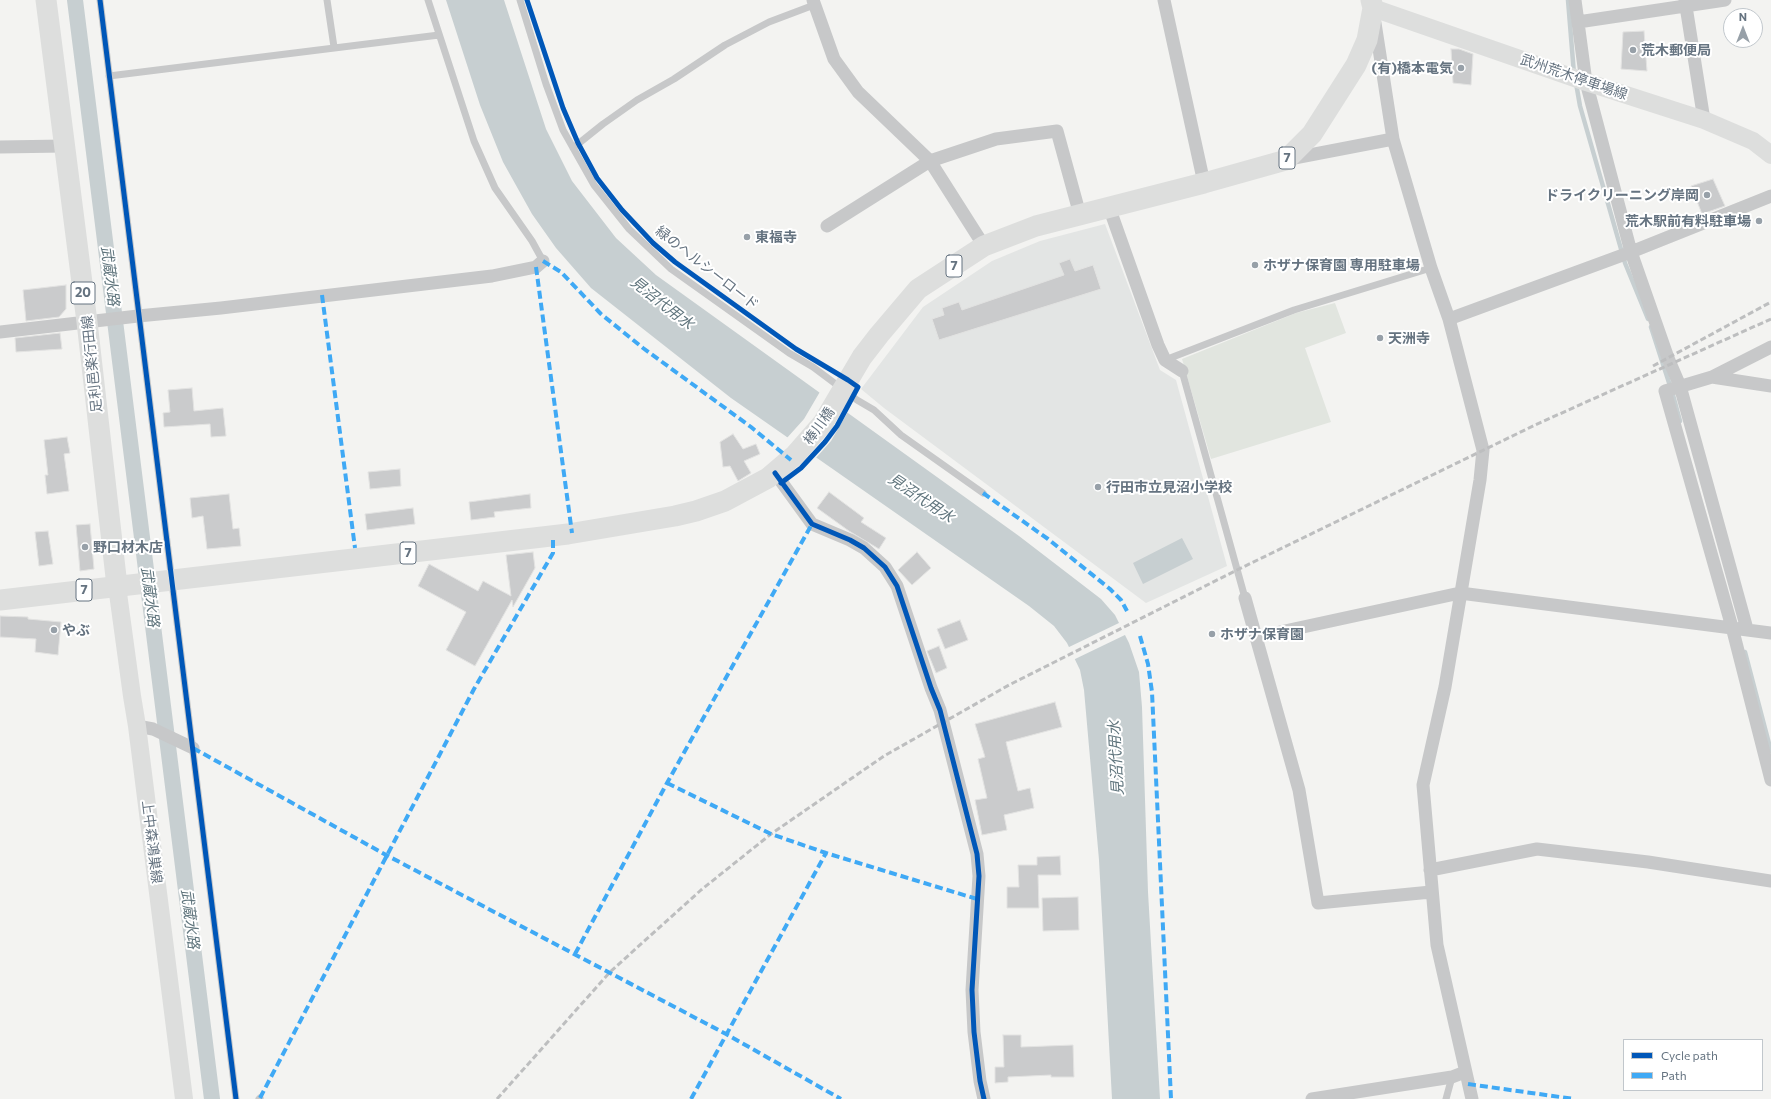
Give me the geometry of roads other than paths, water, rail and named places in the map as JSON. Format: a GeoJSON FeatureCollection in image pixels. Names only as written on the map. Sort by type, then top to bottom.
{"type":"FeatureCollection","features":[{"type":"Feature","properties":{"kind":"main road","name":"足利邑楽行田線"},"geometry":{"type":"LineString","coordinates":[[46,0],[64,146],[93,321],[117,586]]}},
{"type":"Feature","properties":{"kind":"main road","name":"7"},"geometry":{"type":"LineString","coordinates":[[841,392],[862,357],[918,289],[984,246],[1036,226],[1204,183],[1286,160],[1312,134],[1356,65],[1367,40],[1372,4]]}},
{"type":"Feature","properties":{"kind":"main road","name":"武州荒木停車場線"},"geometry":{"type":"LineString","coordinates":[[1372,4],[1586,82],[1704,120],[1753,141],[1771,155]]}},
{"type":"Feature","properties":{"kind":"main road","name":"棒川橋"},"geometry":{"type":"LineString","coordinates":[[775,473],[796,455],[823,423],[841,392]]}},
{"type":"Feature","properties":{"kind":"main road","name":"7"},"geometry":{"type":"LineString","coordinates":[[0,600],[552,536],[675,516],[725,502],[748,491],[775,473]]}},
{"type":"Feature","properties":{"kind":"main road","name":"上中森鴻巣線"},"geometry":{"type":"LineString","coordinates":[[117,586],[132,696],[144,727],[184,1099]]}},
{"type":"Feature","properties":{"kind":"street"},"geometry":{"type":"LineString","coordinates":[[1164,0],[1204,183]]}},
{"type":"Feature","properties":{"kind":"street"},"geometry":{"type":"LineString","coordinates":[[1575,0],[1586,82],[1631,252],[1668,358],[1680,386],[1747,629]]}},
{"type":"Feature","properties":{"kind":"street"},"geometry":{"type":"LineString","coordinates":[[1578,22],[1686,3],[1725,0]]}},
{"type":"Feature","properties":{"kind":"street"},"geometry":{"type":"LineString","coordinates":[[813,2],[834,59],[854,86],[930,162],[984,246]]}},
{"type":"Feature","properties":{"kind":"street"},"geometry":{"type":"LineString","coordinates":[[1686,3],[1704,120]]}},
{"type":"Feature","properties":{"kind":"street"},"geometry":{"type":"LineString","coordinates":[[1372,4],[1393,140],[1431,268],[1449,319],[1483,450],[1480,480],[1445,687],[1423,785],[1431,892],[1437,945],[1472,1099]]}},
{"type":"Feature","properties":{"kind":"street"},"geometry":{"type":"LineString","coordinates":[[827,226],[930,162],[996,140],[1056,131],[1080,215]]}},
{"type":"Feature","properties":{"kind":"street"},"geometry":{"type":"LineString","coordinates":[[1286,160],[1393,140]]}},
{"type":"Feature","properties":{"kind":"street"},"geometry":{"type":"LineString","coordinates":[[0,147],[64,146]]}},
{"type":"Feature","properties":{"kind":"street"},"geometry":{"type":"LineString","coordinates":[[1449,319],[1631,252],[1771,196]]}},
{"type":"Feature","properties":{"kind":"street"},"geometry":{"type":"LineString","coordinates":[[1109,207],[1165,360],[1182,371]]}},
{"type":"Feature","properties":{"kind":"street"},"geometry":{"type":"LineString","coordinates":[[0,332],[492,276],[536,267],[543,262]]}},
{"type":"Feature","properties":{"kind":"street"},"geometry":{"type":"LineString","coordinates":[[1771,347],[1712,377],[1666,391],[1732,627],[1771,780]]}},
{"type":"Feature","properties":{"kind":"street"},"geometry":{"type":"LineString","coordinates":[[1712,377],[1771,386]]}},
{"type":"Feature","properties":{"kind":"street"},"geometry":{"type":"LineString","coordinates":[[775,473],[812,524],[850,540],[864,548],[879,561],[890,574],[901,597],[930,688],[942,715],[978,854],[979,876],[972,990],[974,1032],[980,1081],[984,1099]]}},
{"type":"Feature","properties":{"kind":"street"},"geometry":{"type":"LineString","coordinates":[[1257,637],[1460,593],[1771,633]]}},
{"type":"Feature","properties":{"kind":"street"},"geometry":{"type":"LineString","coordinates":[[1245,598],[1299,790],[1318,903],[1431,892]]}},
{"type":"Feature","properties":{"kind":"street"},"geometry":{"type":"LineString","coordinates":[[144,727],[190,747]]}},
{"type":"Feature","properties":{"kind":"street"},"geometry":{"type":"LineString","coordinates":[[1430,870],[1538,849],[1648,862],[1771,881]]}},
{"type":"Feature","properties":{"kind":"street"},"geometry":{"type":"LineString","coordinates":[[1312,1099],[1452,1077],[1465,1072]]}},
{"type":"Feature","properties":{"kind":"lane"},"geometry":{"type":"LineString","coordinates":[[100,0],[136,316],[236,1099]]}},
{"type":"Feature","properties":{"kind":"lane"},"geometry":{"type":"LineString","coordinates":[[327,0],[334,47]]}},
{"type":"Feature","properties":{"kind":"lane"},"geometry":{"type":"LineString","coordinates":[[428,0],[438,35],[474,141],[495,188],[532,241],[543,262]]}},
{"type":"Feature","properties":{"kind":"lane"},"geometry":{"type":"LineString","coordinates":[[520,0],[554,107],[573,148],[602,197],[620,219],[652,253],[672,269],[841,392],[874,410],[901,435],[983,493]]}},
{"type":"Feature","properties":{"kind":"lane"},"geometry":{"type":"LineString","coordinates":[[573,148],[637,100],[674,79],[725,46],[769,22],[813,2]]}},
{"type":"Feature","properties":{"kind":"lane"},"geometry":{"type":"LineString","coordinates":[[109,76],[438,35]]}},
{"type":"Feature","properties":{"kind":"lane"},"geometry":{"type":"LineString","coordinates":[[1165,360],[1294,310],[1431,268]]}},
{"type":"Feature","properties":{"kind":"lane"},"geometry":{"type":"LineString","coordinates":[[1182,371],[1245,598]]}},
{"type":"Feature","properties":{"kind":"lane"},"geometry":{"type":"LineString","coordinates":[[1446,1099],[1452,1077]]}},
{"type":"Feature","properties":{"kind":"water","name":"見沼代用水"},"geometry":{"type":"Polygon","coordinates":[[[446,0],[504,0],[546,129],[572,181],[616,238],[656,275],[1019,536],[1101,599],[1115,615],[1129,643],[1139,672],[1142,707],[1148,892],[1160,1099],[1112,1099],[1099,860],[1084,690],[1080,670],[1067,643],[1054,626],[1029,606],[731,398],[591,288],[556,248],[532,214],[503,162],[480,105],[446,0]]]}},
{"type":"Feature","properties":{"kind":"water"},"geometry":{"type":"Polygon","coordinates":[[[1182,538],[1193,559],[1143,584],[1133,563],[1182,538]]]}},
{"type":"Feature","properties":{"kind":"waterway","name":"武蔵水路"},"geometry":{"type":"LineString","coordinates":[[75,0],[212,1099]]}},
{"type":"Feature","properties":{"kind":"waterway"},"geometry":{"type":"LineString","coordinates":[[1568,0],[1574,74]]}},
{"type":"Feature","properties":{"kind":"waterway"},"geometry":{"type":"LineString","coordinates":[[1576,83],[1580,106],[1625,263],[1648,319]]}},
{"type":"Feature","properties":{"kind":"waterway"},"geometry":{"type":"LineString","coordinates":[[1651,327],[1680,421]]}},
{"type":"Feature","properties":{"kind":"waterway"},"geometry":{"type":"LineString","coordinates":[[1745,652],[1771,751]]}},
{"type":"Feature","properties":{"kind":"railway"},"geometry":{"type":"LineString","coordinates":[[1653,366],[1771,302]]}},
{"type":"Feature","properties":{"kind":"railway"},"geometry":{"type":"LineString","coordinates":[[497,1099],[610,972],[701,890],[771,834],[884,756],[1009,685],[1237,570],[1535,425],[1771,319]]}},
{"type":"Feature","properties":{"kind":"place","name":"荒木郵便局"},"geometry":{"type":"Point","coordinates":[1633,50]}},
{"type":"Feature","properties":{"kind":"place","name":"(有)橋本電気"},"geometry":{"type":"Point","coordinates":[1461,68]}},
{"type":"Feature","properties":{"kind":"place","name":"ドライクリーニング岸岡"},"geometry":{"type":"Point","coordinates":[1707,195]}},
{"type":"Feature","properties":{"kind":"place","name":"荒木駅前有料駐車場"},"geometry":{"type":"Point","coordinates":[1759,221]}},
{"type":"Feature","properties":{"kind":"place","name":"東福寺"},"geometry":{"type":"Point","coordinates":[747,237]}},
{"type":"Feature","properties":{"kind":"place","name":"ホザナ保育園 専用駐車場"},"geometry":{"type":"Point","coordinates":[1255,265]}},
{"type":"Feature","properties":{"kind":"place","name":"天洲寺"},"geometry":{"type":"Point","coordinates":[1380,338]}},
{"type":"Feature","properties":{"kind":"place","name":"行田市立見沼小学校"},"geometry":{"type":"Point","coordinates":[1098,487]}},
{"type":"Feature","properties":{"kind":"place","name":"野口材木店"},"geometry":{"type":"Point","coordinates":[85,547]}},
{"type":"Feature","properties":{"kind":"place","name":"やぶ"},"geometry":{"type":"Point","coordinates":[54,630]}},
{"type":"Feature","properties":{"kind":"place","name":"ホザナ保育園"},"geometry":{"type":"Point","coordinates":[1212,634]}}]}
